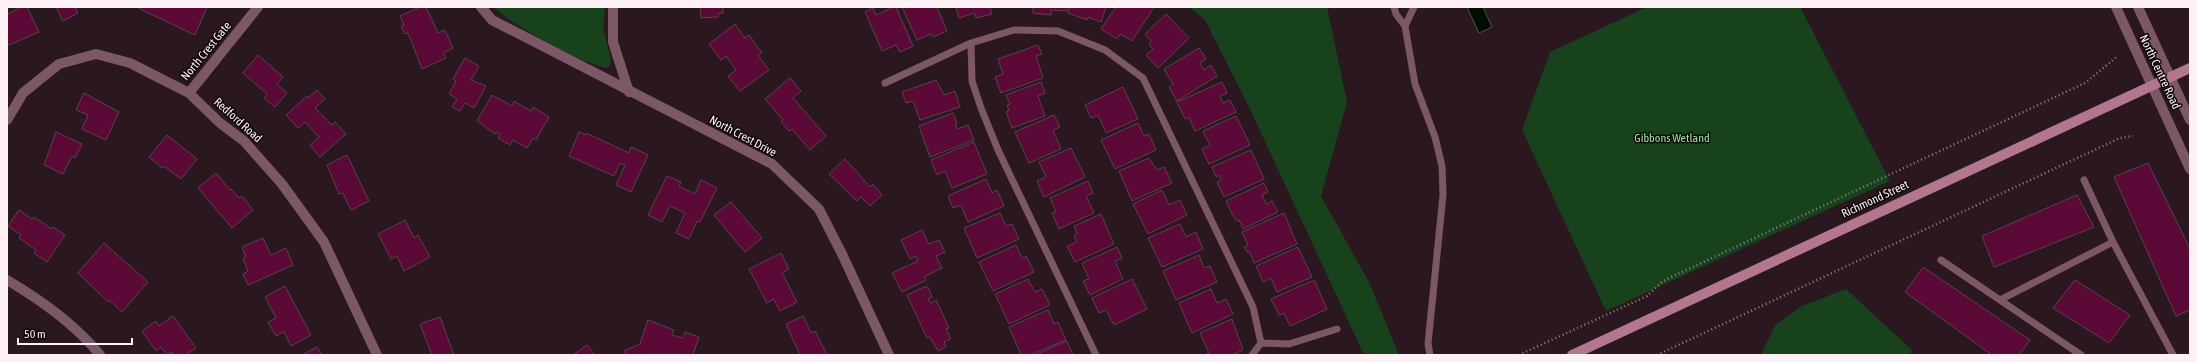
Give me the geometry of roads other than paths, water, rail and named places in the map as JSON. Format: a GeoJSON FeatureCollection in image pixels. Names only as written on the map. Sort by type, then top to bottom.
{"type":"FeatureCollection","features":[{"type":"Feature","properties":{"kind":"main road","name":"Richmond Street"},"geometry":{"type":"LineString","coordinates":[[1572,355],[2152,84],[2190,68]]}},
{"type":"Feature","properties":{"kind":"street","name":"North Crest Gate"},"geometry":{"type":"LineString","coordinates":[[189,93],[258,7]]}},
{"type":"Feature","properties":{"kind":"street","name":"North Crest Drive"},"geometry":{"type":"LineString","coordinates":[[480,7],[492,20],[629,92],[772,164],[819,209],[842,254],[889,355]]}},
{"type":"Feature","properties":{"kind":"street"},"geometry":{"type":"LineString","coordinates":[[613,7],[613,42],[629,92]]}},
{"type":"Feature","properties":{"kind":"street","name":"North Centre Road"},"geometry":{"type":"LineString","coordinates":[[2116,7],[2190,169]]}},
{"type":"Feature","properties":{"kind":"street","name":"North Centre Road"},"geometry":{"type":"LineString","coordinates":[[2138,7],[2190,120]]}},
{"type":"Feature","properties":{"kind":"street","name":"Redford Road"},"geometry":{"type":"LineString","coordinates":[[7,120],[23,93],[59,64],[96,54],[130,63],[189,93],[220,123],[244,141],[282,184],[324,242],[377,355]]}},
{"type":"Feature","properties":{"kind":"street"},"geometry":{"type":"LineString","coordinates":[[7,280],[34,296],[85,337],[100,355]]}},
{"type":"Feature","properties":{"kind":"lane"},"geometry":{"type":"LineString","coordinates":[[1394,7],[1396,14],[1405,26],[1415,84],[1435,137],[1442,166],[1443,195],[1428,344],[1430,355]]}},
{"type":"Feature","properties":{"kind":"lane"},"geometry":{"type":"LineString","coordinates":[[1405,26],[1414,7]]}},
{"type":"Feature","properties":{"kind":"lane"},"geometry":{"type":"LineString","coordinates":[[885,83],[971,43],[1014,30],[1058,31],[1105,50],[1143,78],[1253,307],[1261,343],[1252,355]]}},
{"type":"Feature","properties":{"kind":"lane"},"geometry":{"type":"LineString","coordinates":[[971,43],[972,81],[981,108],[998,150],[1096,355]]}},
{"type":"Feature","properties":{"kind":"lane"},"geometry":{"type":"LineString","coordinates":[[2084,180],[2113,242],[2173,355]]}},
{"type":"Feature","properties":{"kind":"lane"},"geometry":{"type":"LineString","coordinates":[[2000,300],[2113,242]]}},
{"type":"Feature","properties":{"kind":"lane"},"geometry":{"type":"LineString","coordinates":[[1941,260],[2081,355]]}},
{"type":"Feature","properties":{"kind":"lane"},"geometry":{"type":"LineString","coordinates":[[1261,343],[1289,344],[1336,329]]}},
{"type":"Feature","properties":{"kind":"park label","name":"Gibbons Wetland"},"geometry":{"type":"Point","coordinates":[1672,138]}}]}
